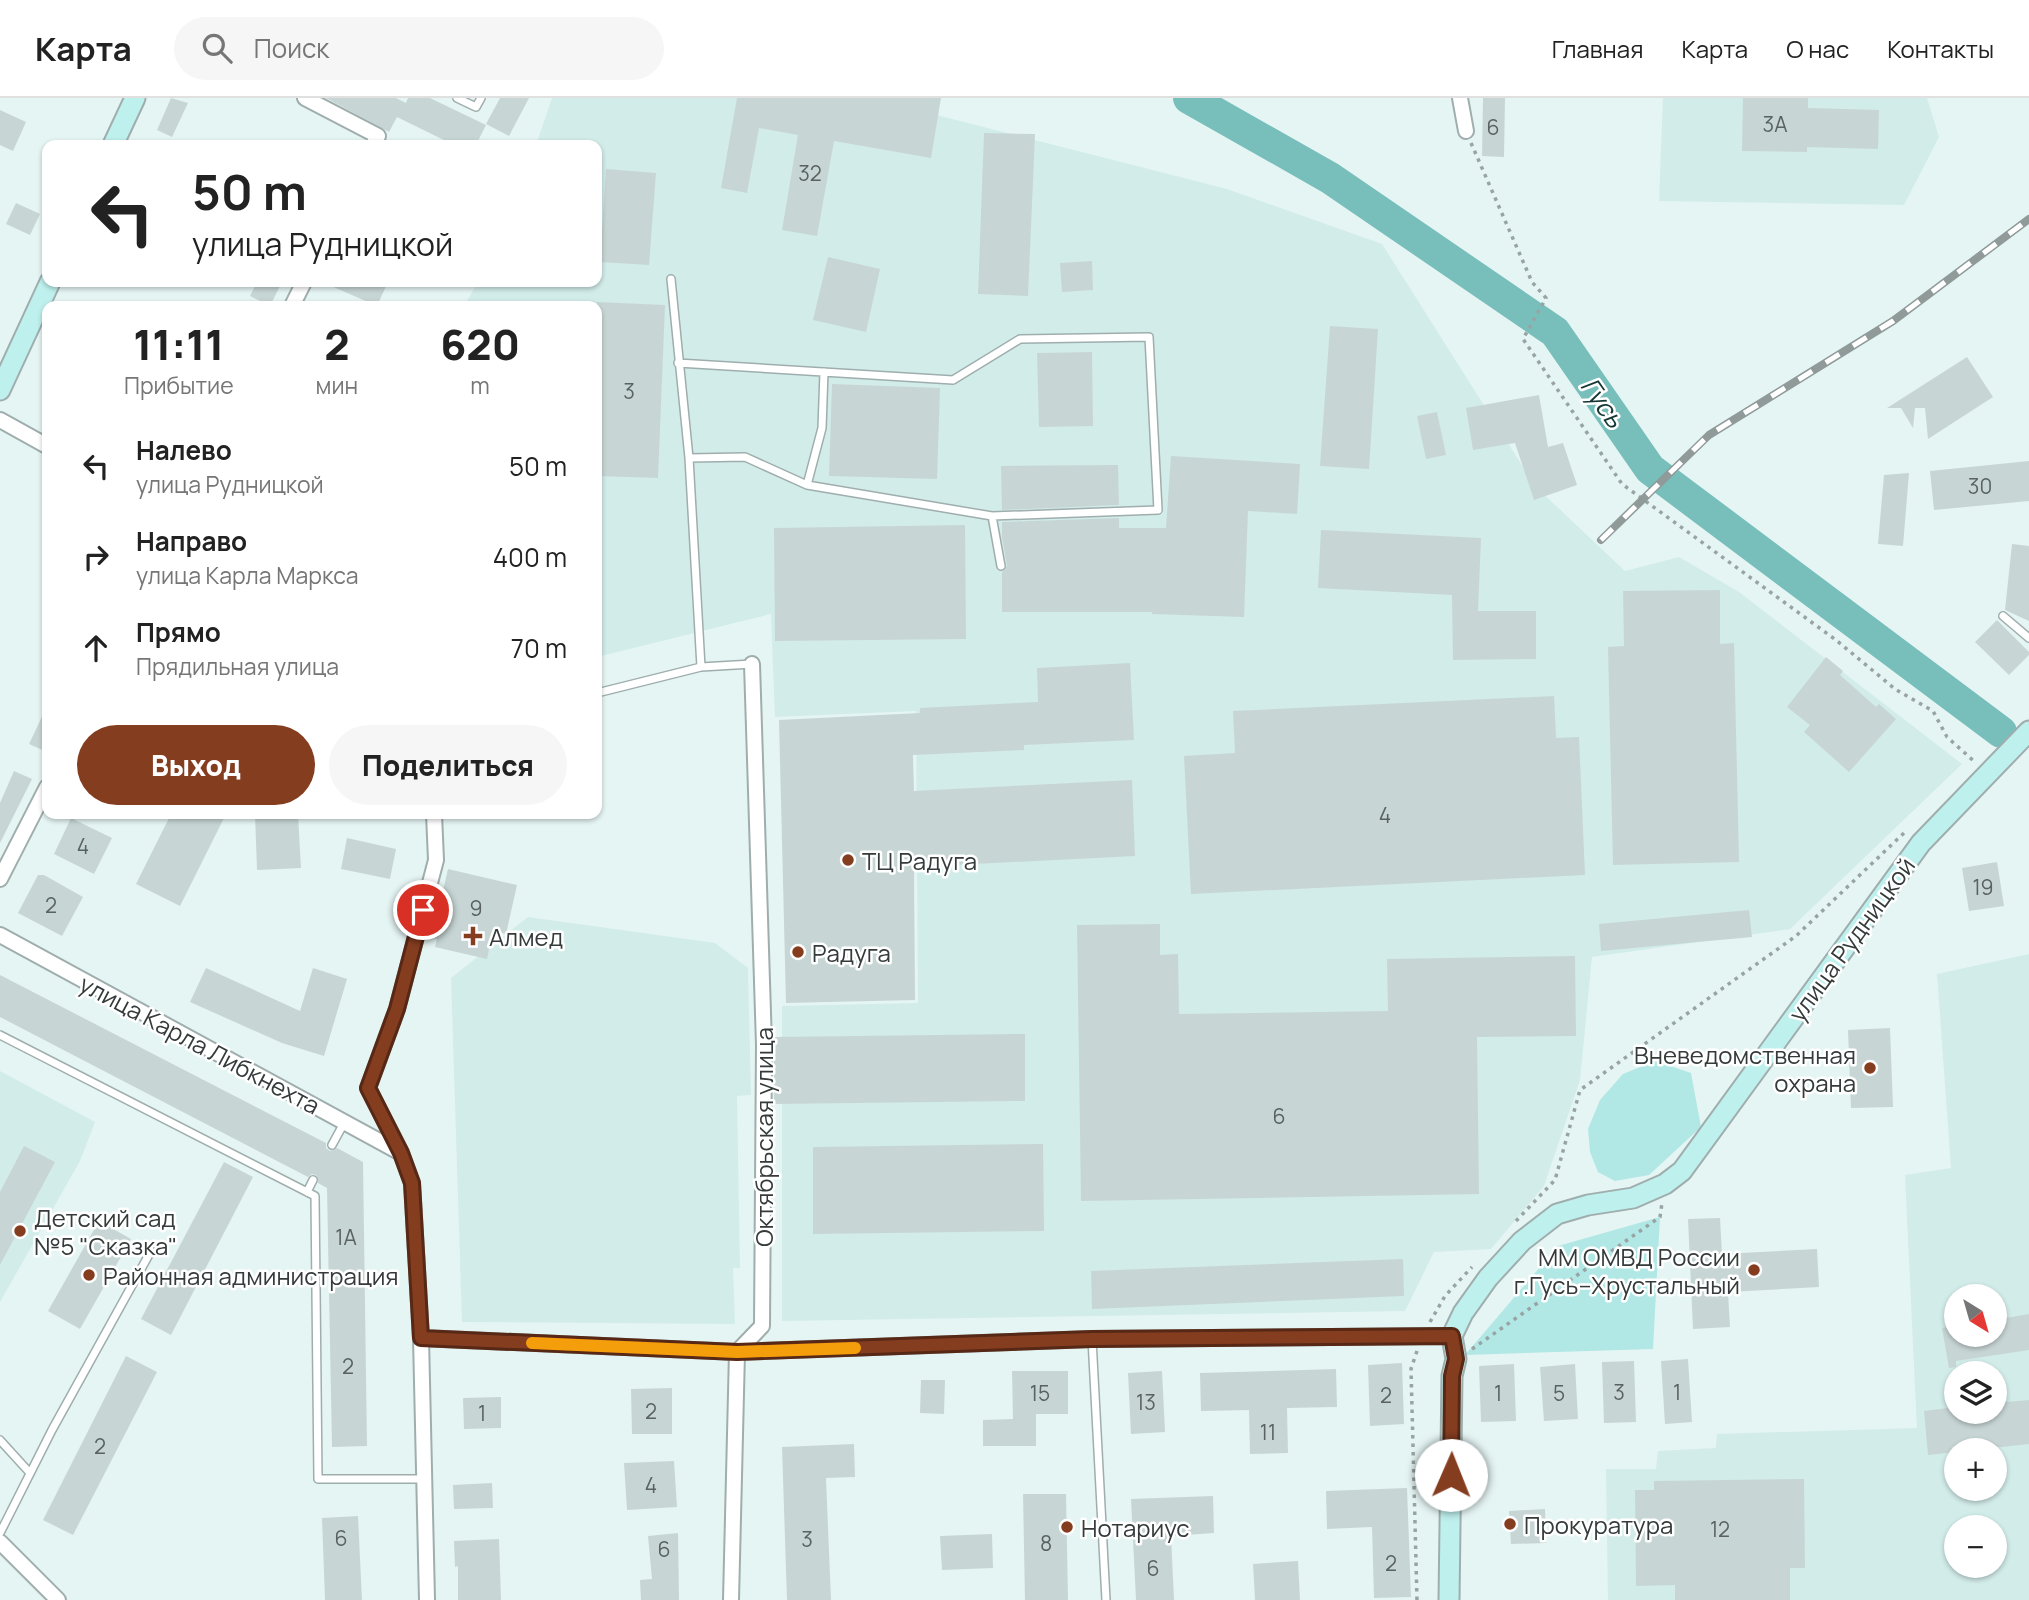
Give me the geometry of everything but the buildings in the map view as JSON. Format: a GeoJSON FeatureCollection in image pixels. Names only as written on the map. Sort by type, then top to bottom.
{"type":"FeatureCollection","features":[{"type":"Feature","properties":{"kind":"street"},"geometry":{"type":"LineString","coordinates":[[115,140],[135,98]]}},
{"type":"Feature","properties":{"kind":"street"},"geometry":{"type":"LineString","coordinates":[[305,98],[378,135],[376,140]]}},
{"type":"Feature","properties":{"kind":"street"},"geometry":{"type":"LineString","coordinates":[[1460,98],[1466,131]]}},
{"type":"Feature","properties":{"kind":"street"},"geometry":{"type":"LineString","coordinates":[[0,390],[48,287]]}},
{"type":"Feature","properties":{"kind":"street"},"geometry":{"type":"LineString","coordinates":[[0,420],[42,443]]}},
{"type":"Feature","properties":{"kind":"street","name":"Октябрьская улица"},"geometry":{"type":"LineString","coordinates":[[737,1352],[762,1326],[764,1045],[752,664]]}},
{"type":"Feature","properties":{"kind":"street","name":"улица Рудницкой"},"geometry":{"type":"LineString","coordinates":[[1452,1336],[1463,1313],[1489,1278],[1522,1241],[1557,1214],[1588,1205],[1633,1198],[1665,1184],[1682,1171],[1921,843],[1990,760],[2029,731]]}},
{"type":"Feature","properties":{"kind":"street"},"geometry":{"type":"LineString","coordinates":[[0,879],[42,797]]}},
{"type":"Feature","properties":{"kind":"street"},"geometry":{"type":"LineString","coordinates":[[427,1600],[421,1338],[412,1183],[401,1153],[368,1088],[397,1009],[436,860],[434,819]]}},
{"type":"Feature","properties":{"kind":"street","name":"улица Карла Либкнехта"},"geometry":{"type":"LineString","coordinates":[[0,935],[401,1153]]}},
{"type":"Feature","properties":{"kind":"street"},"geometry":{"type":"LineString","coordinates":[[421,1338],[737,1352],[1092,1339],[1452,1336],[1456,1359],[1452,1376],[1450,1600]]}},
{"type":"Feature","properties":{"kind":"street"},"geometry":{"type":"LineString","coordinates":[[731,1600],[737,1352]]}},
{"type":"Feature","properties":{"kind":"street"},"geometry":{"type":"LineString","coordinates":[[0,1542],[58,1600]]}},
{"type":"Feature","properties":{"kind":"lane"},"geometry":{"type":"LineString","coordinates":[[457,98],[476,107],[481,98]]}},
{"type":"Feature","properties":{"kind":"lane"},"geometry":{"type":"LineString","coordinates":[[671,279],[689,458],[701,667]]}},
{"type":"Feature","properties":{"kind":"lane"},"geometry":{"type":"LineString","coordinates":[[678,363],[953,380],[1020,339],[1149,337],[1158,510],[992,516],[807,485],[745,457],[689,458]]}},
{"type":"Feature","properties":{"kind":"lane"},"geometry":{"type":"LineString","coordinates":[[807,485],[822,428],[824,372]]}},
{"type":"Feature","properties":{"kind":"lane"},"geometry":{"type":"LineString","coordinates":[[992,516],[1001,566]]}},
{"type":"Feature","properties":{"kind":"lane"},"geometry":{"type":"LineString","coordinates":[[2003,616],[2029,638]]}},
{"type":"Feature","properties":{"kind":"lane"},"geometry":{"type":"LineString","coordinates":[[602,692],[701,667],[752,664]]}},
{"type":"Feature","properties":{"kind":"lane"},"geometry":{"type":"LineString","coordinates":[[0,1035],[315,1195],[318,1479],[424,1479]]}},
{"type":"Feature","properties":{"kind":"lane"},"geometry":{"type":"LineString","coordinates":[[332,1145],[344,1122]]}},
{"type":"Feature","properties":{"kind":"lane"},"geometry":{"type":"LineString","coordinates":[[307,1192],[313,1180]]}},
{"type":"Feature","properties":{"kind":"lane"},"geometry":{"type":"LineString","coordinates":[[0,1533],[151,1251]]}},
{"type":"Feature","properties":{"kind":"lane"},"geometry":{"type":"LineString","coordinates":[[1092,1339],[1106,1600]]}},
{"type":"Feature","properties":{"kind":"lane"},"geometry":{"type":"LineString","coordinates":[[0,1440],[30,1474]]}},
{"type":"Feature","properties":{"kind":"path"},"geometry":{"type":"LineString","coordinates":[[1466,131],[1532,282],[1546,298],[1523,339],[1622,484],[1836,640],[1895,689],[1933,711],[1947,737],[1977,764]]}},
{"type":"Feature","properties":{"kind":"path"},"geometry":{"type":"LineString","coordinates":[[1977,764],[1990,760]]}},
{"type":"Feature","properties":{"kind":"path"},"geometry":{"type":"LineString","coordinates":[[1977,764],[1990,760]]}},
{"type":"Feature","properties":{"kind":"path"},"geometry":{"type":"LineString","coordinates":[[1509,1228],[1555,1180],[1580,1090],[1797,936],[1906,831]]}},
{"type":"Feature","properties":{"kind":"path"},"geometry":{"type":"LineString","coordinates":[[1456,1359],[1660,1217],[1665,1184]]}},
{"type":"Feature","properties":{"kind":"path"},"geometry":{"type":"LineString","coordinates":[[1427,1329],[1445,1296],[1472,1267]]}},
{"type":"Feature","properties":{"kind":"path"},"geometry":{"type":"LineString","coordinates":[[1417,1600],[1410,1368],[1418,1348]]}},
{"type":"Feature","properties":{"kind":"shaded area"},"geometry":{"type":"Polygon","coordinates":[[[552,98],[870,98],[1227,189],[1382,244],[1535,486],[1625,571],[1679,557],[1739,592],[1962,764],[1790,929],[1592,957],[1580,1080],[1544,1186],[1491,1249],[1434,1252],[1405,1311],[782,1321],[782,1006],[918,1003],[916,711],[775,717],[771,614],[602,656],[602,301],[467,301],[475,287],[602,287],[602,140],[538,140],[552,98]]]}},
{"type":"Feature","properties":{"kind":"shaded area"},"geometry":{"type":"Polygon","coordinates":[[[1663,98],[1927,98],[1939,137],[1904,205],[1659,201],[1663,98]]]}},
{"type":"Feature","properties":{"kind":"shaded area"},"geometry":{"type":"Polygon","coordinates":[[[528,917],[715,943],[748,968],[751,1095],[737,1096],[740,1268],[733,1268],[735,1324],[462,1322],[451,978],[528,917]]]}},
{"type":"Feature","properties":{"kind":"shaded area"},"geometry":{"type":"Polygon","coordinates":[[[2029,954],[2029,1600],[1608,1600],[1606,1469],[1656,1469],[1658,1451],[1716,1448],[1717,1434],[1917,1428],[1905,1175],[1951,1168],[1937,974],[2029,954]]]}},
{"type":"Feature","properties":{"kind":"shaded area"},"geometry":{"type":"Polygon","coordinates":[[[1655,1061],[1691,1073],[1701,1127],[1649,1175],[1615,1181],[1598,1172],[1590,1152],[1588,1129],[1600,1100],[1623,1074],[1655,1061]]]}},
{"type":"Feature","properties":{"kind":"shaded area","name":"Детский сад №5 \"Сказка\""},"geometry":{"type":"Polygon","coordinates":[[[0,1071],[95,1122],[80,1161],[0,1302],[0,1071]]]}},
{"type":"Feature","properties":{"kind":"shaded area"},"geometry":{"type":"Polygon","coordinates":[[[1660,1217],[1653,1349],[1465,1355],[1558,1246],[1660,1217]]]}},
{"type":"Feature","properties":{"kind":"waterway","name":"Гусь"},"geometry":{"type":"LineString","coordinates":[[1189,98],[1330,178],[1555,332],[1650,469],[2001,732]]}},
{"type":"Feature","properties":{"kind":"railway"},"geometry":{"type":"LineString","coordinates":[[1601,540],[1709,435],[1893,321],[2029,219]]}},
{"type":"Feature","properties":{"kind":"slow traffic"},"geometry":{"type":"LineString","coordinates":[[532,1343],[737,1352],[855,1348]]}},
{"type":"Feature","properties":{"kind":"place","name":"ТЦ Радуга"},"geometry":{"type":"Point","coordinates":[848,860]}},
{"type":"Feature","properties":{"kind":"place","name":"Алмед"},"geometry":{"type":"Point","coordinates":[473,936]}},
{"type":"Feature","properties":{"kind":"place","name":"Радуга"},"geometry":{"type":"Point","coordinates":[798,952]}},
{"type":"Feature","properties":{"kind":"place","name":"Вневедомственная охрана"},"geometry":{"type":"Point","coordinates":[1870,1068]}},
{"type":"Feature","properties":{"kind":"place","name":"Детский сад №5 \"Сказка\""},"geometry":{"type":"Point","coordinates":[20,1231]}},
{"type":"Feature","properties":{"kind":"place","name":"ММ ОМВД России г.Гусь–Хрустальный"},"geometry":{"type":"Point","coordinates":[1754,1270]}},
{"type":"Feature","properties":{"kind":"place","name":"Районная администрация"},"geometry":{"type":"Point","coordinates":[89,1275]}},
{"type":"Feature","properties":{"kind":"place","name":"Прокуратура"},"geometry":{"type":"Point","coordinates":[1510,1524]}},
{"type":"Feature","properties":{"kind":"place","name":"Нотариус"},"geometry":{"type":"Point","coordinates":[1067,1527]}},
{"type":"Feature","properties":{"kind":"route"},"geometry":{"type":"LineString","coordinates":[[423,910],[397,1009],[368,1088],[401,1153],[412,1183],[421,1338],[737,1352],[1092,1339],[1452,1336],[1456,1359],[1452,1376],[1451,1475]]}}]}
